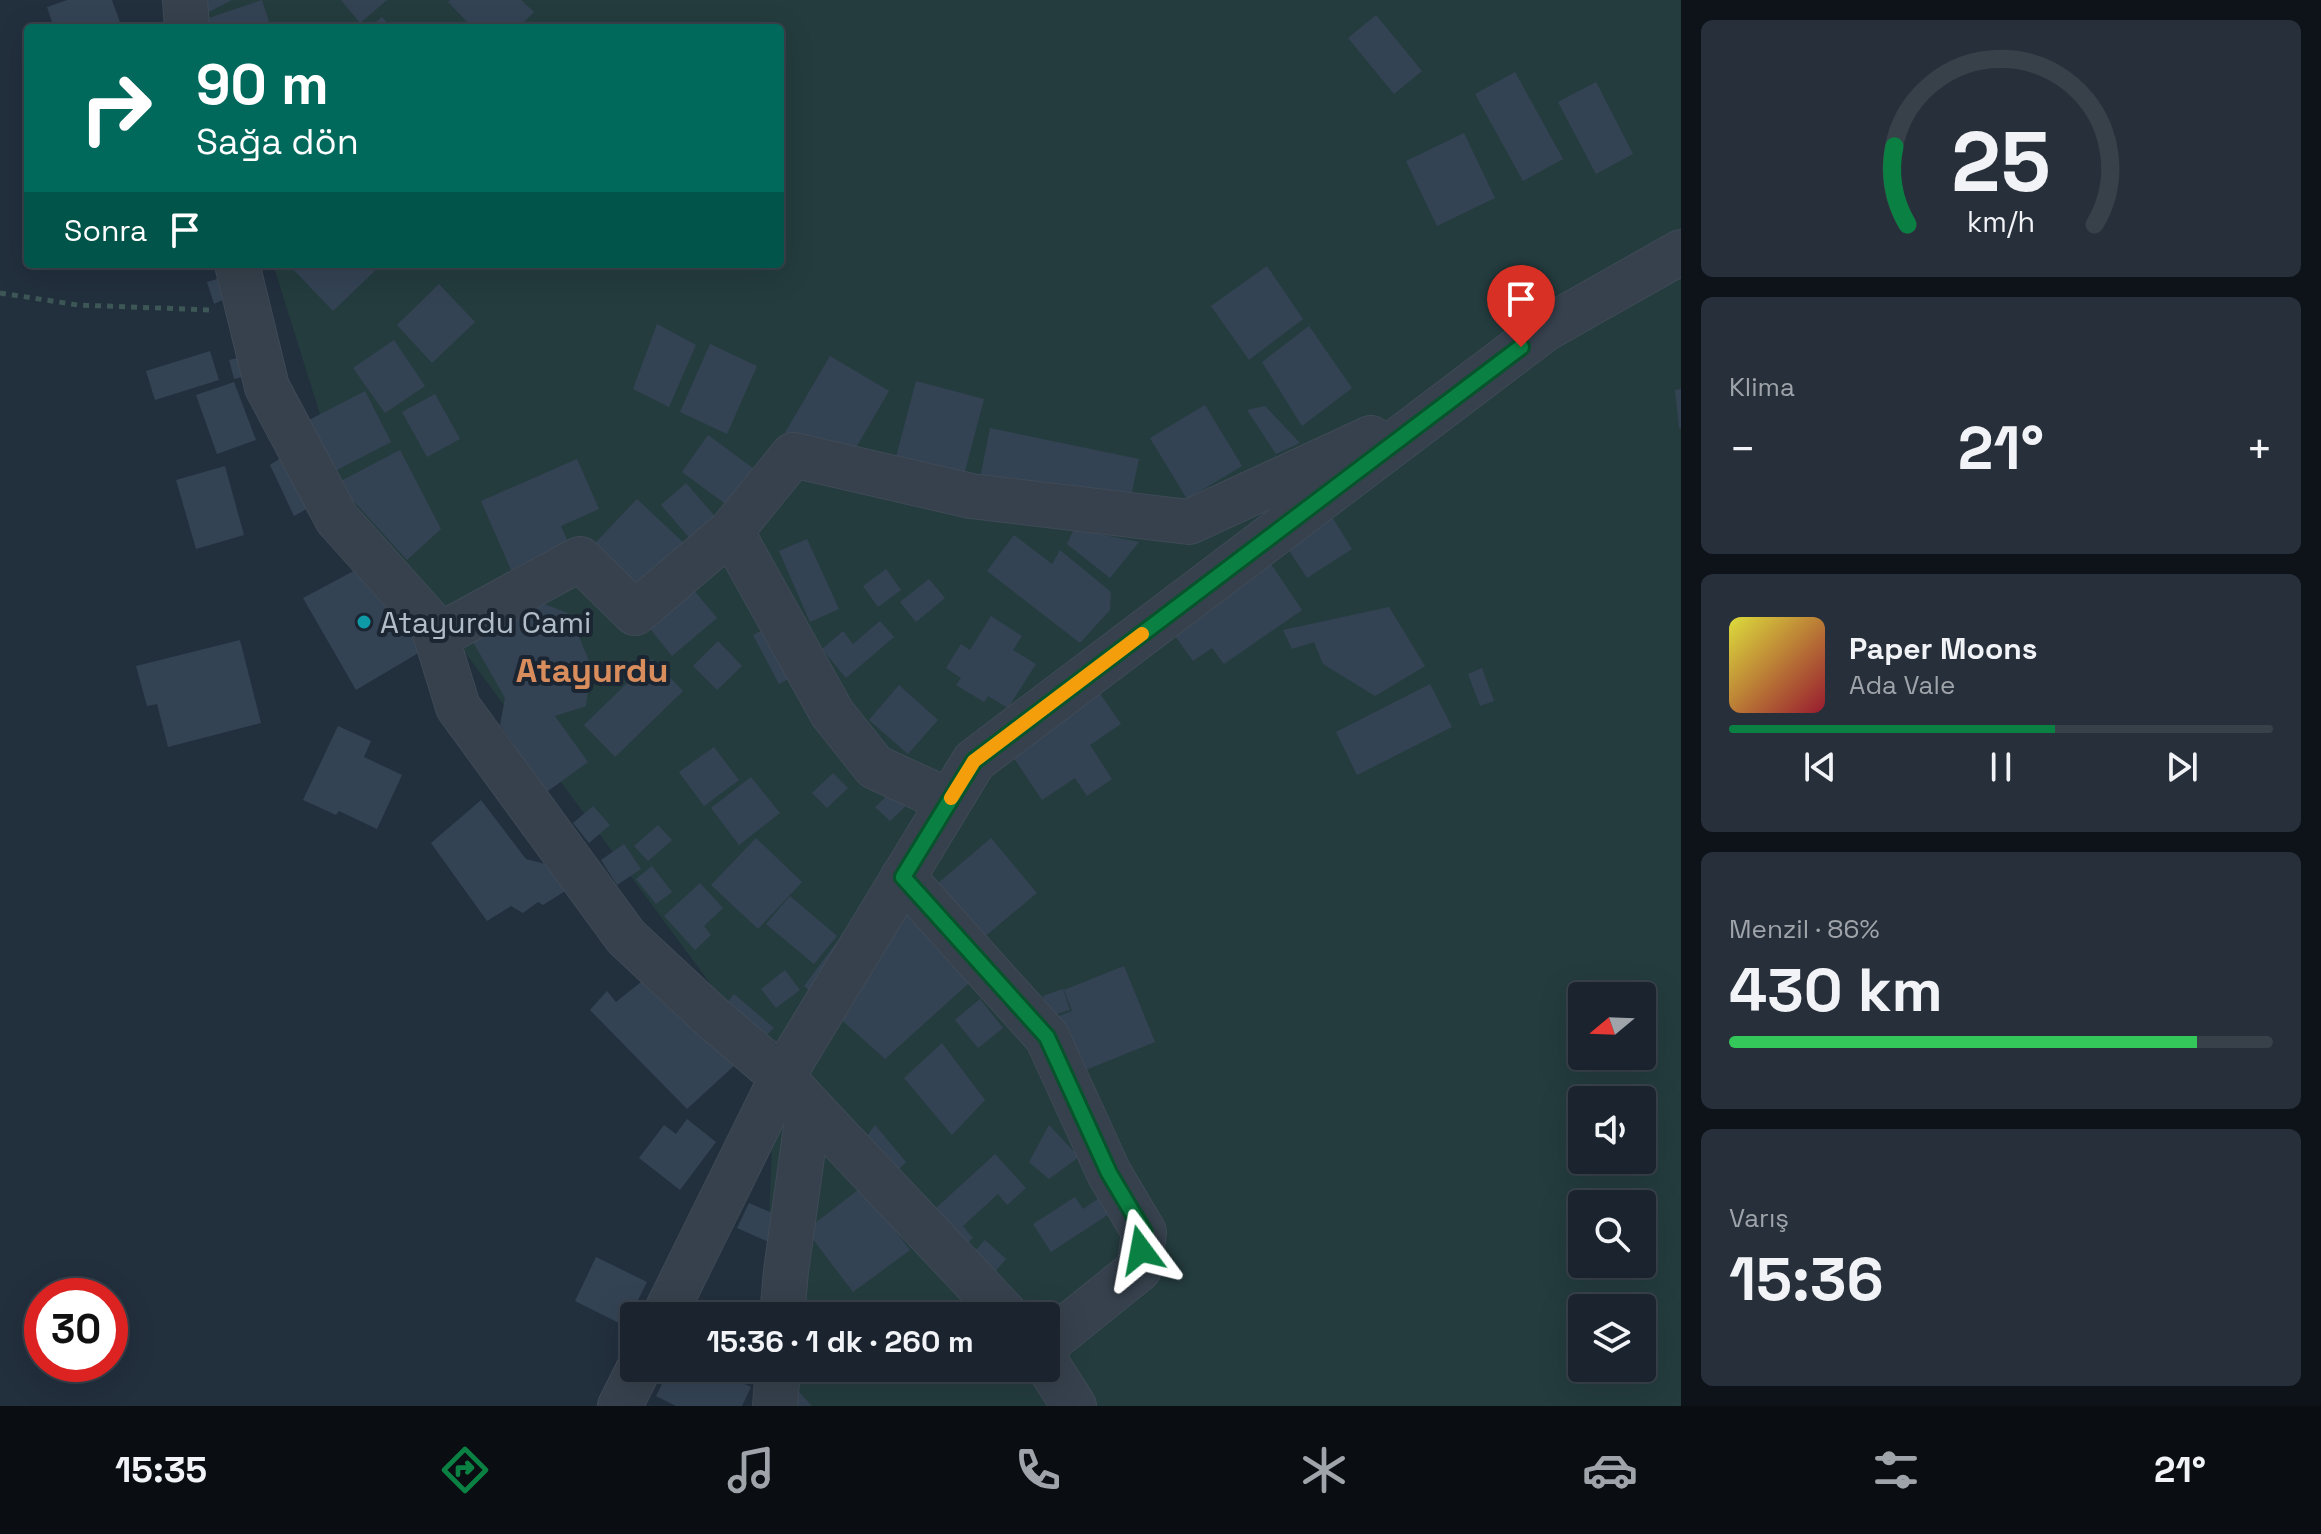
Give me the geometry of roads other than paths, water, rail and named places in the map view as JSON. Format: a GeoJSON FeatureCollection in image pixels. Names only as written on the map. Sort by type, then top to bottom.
{"type":"FeatureCollection","features":[{"type":"Feature","properties":{"kind":"street"},"geometry":{"type":"LineString","coordinates":[[185,0],[187,24]]}},
{"type":"Feature","properties":{"kind":"street"},"geometry":{"type":"LineString","coordinates":[[672,1302],[796,1091],[903,877],[974,761],[1545,329],[1681,252]]}},
{"type":"Feature","properties":{"kind":"street"},"geometry":{"type":"LineString","coordinates":[[238,268],[267,387],[337,519],[433,626],[458,707],[626,937],[796,1091],[994,1302]]}},
{"type":"Feature","properties":{"kind":"street"},"geometry":{"type":"LineString","coordinates":[[435,634],[453,628],[580,559],[635,613],[731,531],[793,455],[971,496],[1189,522],[1449,401]]}},
{"type":"Feature","properties":{"kind":"street"},"geometry":{"type":"LineString","coordinates":[[731,531],[832,713],[866,756],[875,767],[949,801]]}},
{"type":"Feature","properties":{"kind":"street"},"geometry":{"type":"LineString","coordinates":[[903,877],[1047,1037],[1109,1173],[1144,1232],[1139,1269],[1060,1333]]}},
{"type":"Feature","properties":{"kind":"street"},"geometry":{"type":"LineString","coordinates":[[783,1302],[796,1091]]}},
{"type":"Feature","properties":{"kind":"street"},"geometry":{"type":"LineString","coordinates":[[620,1406],[632,1382]]}},
{"type":"Feature","properties":{"kind":"street"},"geometry":{"type":"LineString","coordinates":[[775,1406],[777,1382]]}},
{"type":"Feature","properties":{"kind":"street"},"geometry":{"type":"LineString","coordinates":[[1059,1382],[1074,1406]]}},
{"type":"Feature","properties":{"kind":"place","name":"Atayurdu Cami"},"geometry":{"type":"Point","coordinates":[364,622]}},
{"type":"Feature","properties":{"kind":"district","name":"Atayurdu"},"geometry":{"type":"Point","coordinates":[592,670]}}]}
